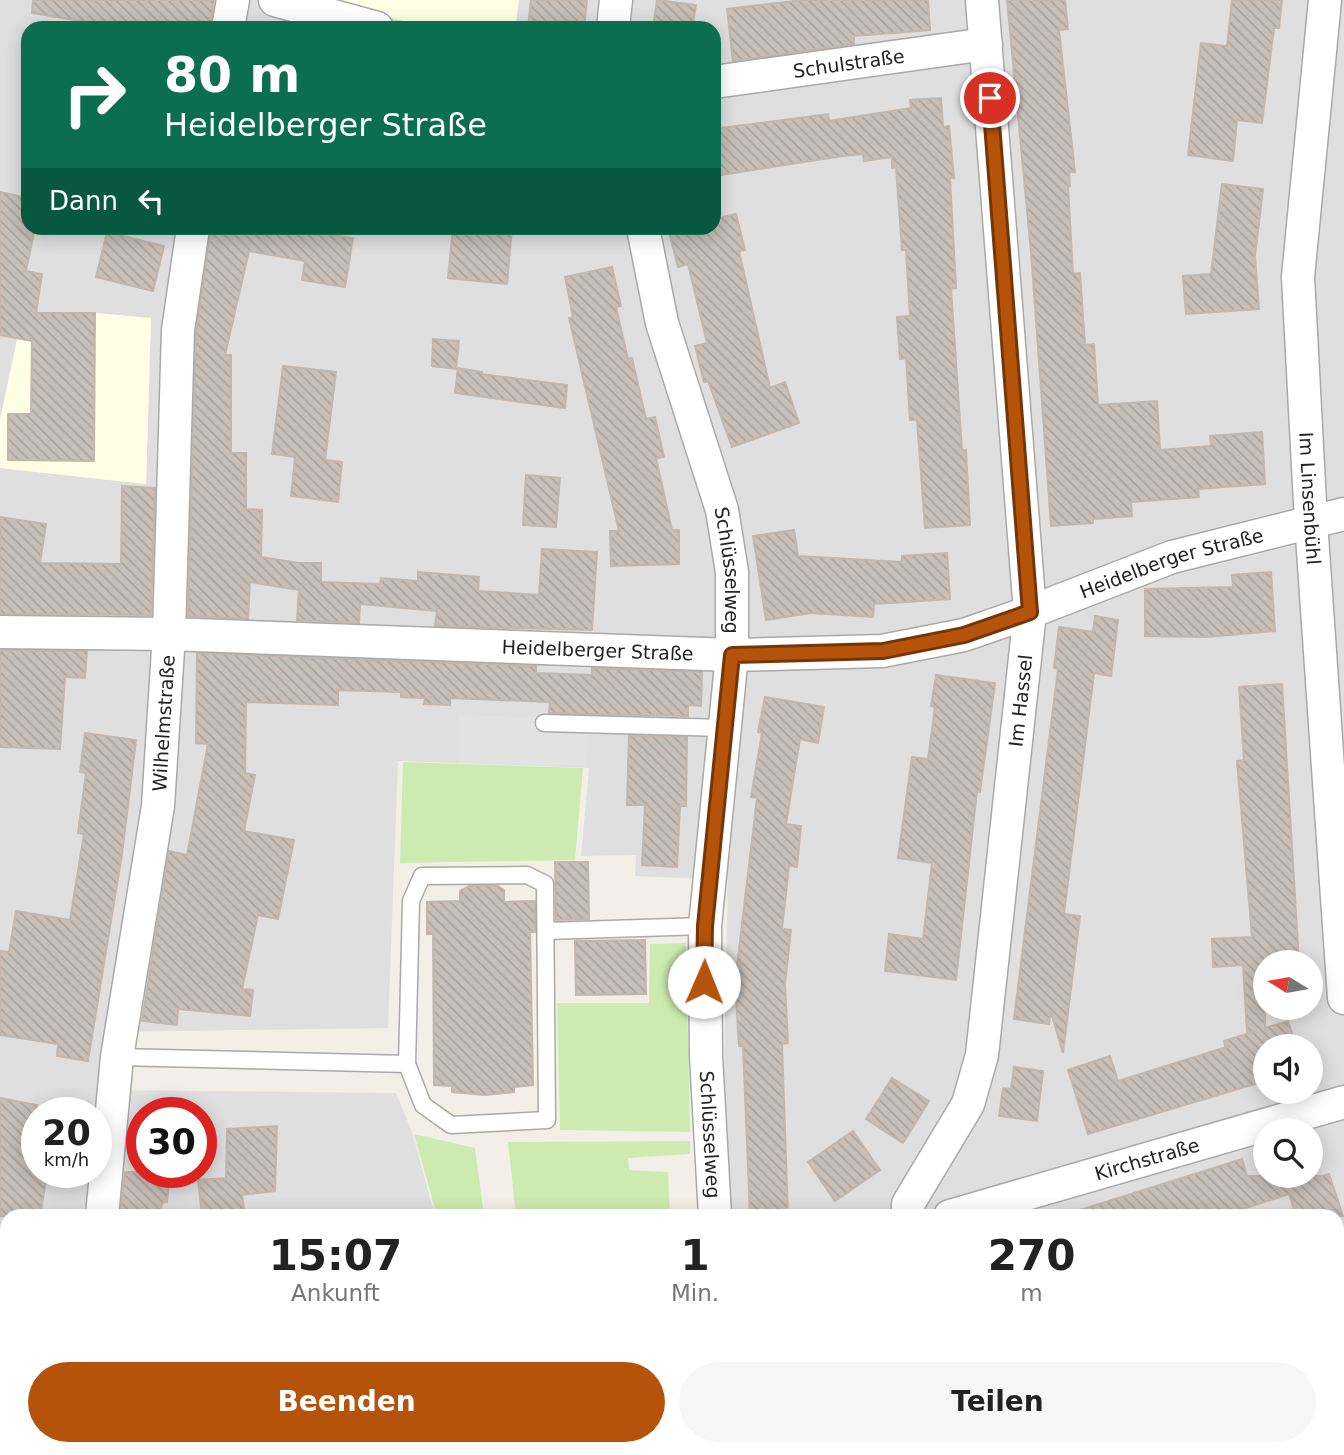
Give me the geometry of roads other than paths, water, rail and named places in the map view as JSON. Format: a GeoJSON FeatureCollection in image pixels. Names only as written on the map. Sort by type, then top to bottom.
{"type":"FeatureCollection","features":[{"type":"Feature","properties":{"kind":"street"},"geometry":{"type":"LineString","coordinates":[[229,21],[233,0]]}},
{"type":"Feature","properties":{"kind":"street"},"geometry":{"type":"LineString","coordinates":[[275,0],[352,21]]}},
{"type":"Feature","properties":{"kind":"street"},"geometry":{"type":"LineString","coordinates":[[614,21],[616,0]]}},
{"type":"Feature","properties":{"kind":"street","name":"Im Hassel"},"geometry":{"type":"LineString","coordinates":[[908,1209],[908,1204],[968,1104],[982,1055],[1030,612],[982,0]]}},
{"type":"Feature","properties":{"kind":"street","name":"Im Linsenbühl"},"geometry":{"type":"LineString","coordinates":[[1325,0],[1298,277],[1311,522],[1344,998]]}},
{"type":"Feature","properties":{"kind":"street","name":"Schulstraße"},"geometry":{"type":"LineString","coordinates":[[721,81],[986,44]]}},
{"type":"Feature","properties":{"kind":"street","name":"Wilhelmstraße"},"geometry":{"type":"LineString","coordinates":[[103,1209],[117,1057],[158,806],[169,634],[178,330],[192,235]]}},
{"type":"Feature","properties":{"kind":"street","name":"Schlüsselweg"},"geometry":{"type":"LineString","coordinates":[[644,235],[662,323],[722,510],[732,572],[732,655],[705,926],[706,1056],[715,1209]]}},
{"type":"Feature","properties":{"kind":"street","name":"Heidelberger Straße"},"geometry":{"type":"LineString","coordinates":[[0,632],[169,634],[732,655],[883,651],[964,635],[1172,557],[1344,514]]}},
{"type":"Feature","properties":{"kind":"street","name":"Kirchstraße"},"geometry":{"type":"LineString","coordinates":[[974,1209],[1344,1102]]}},
{"type":"Feature","properties":{"kind":"lane"},"geometry":{"type":"LineString","coordinates":[[544,723],[725,728]]}},
{"type":"Feature","properties":{"kind":"lane"},"geometry":{"type":"LineString","coordinates":[[527,875],[545,884],[547,1121],[451,1125],[423,1105],[407,1064],[411,901],[422,876],[527,875]]}},
{"type":"Feature","properties":{"kind":"lane"},"geometry":{"type":"LineString","coordinates":[[546,931],[705,926]]}},
{"type":"Feature","properties":{"kind":"lane"},"geometry":{"type":"LineString","coordinates":[[117,1057],[407,1064]]}}]}
